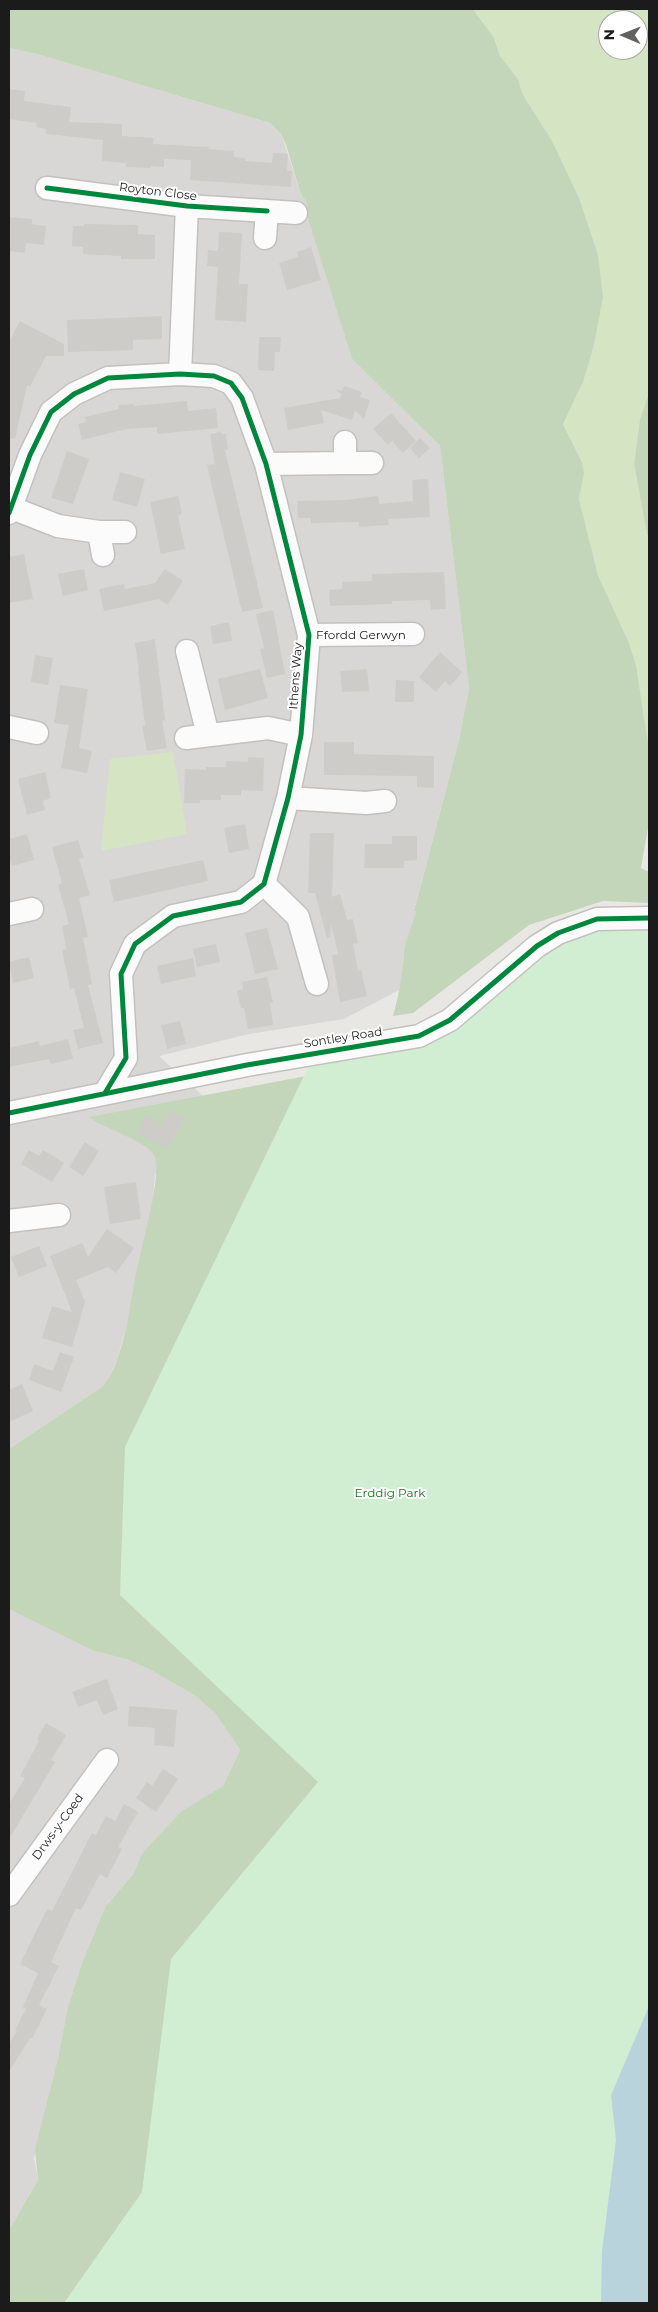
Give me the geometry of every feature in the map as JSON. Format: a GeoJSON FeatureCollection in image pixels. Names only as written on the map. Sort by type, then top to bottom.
{"type":"FeatureCollection","features":[{"type":"Feature","properties":{"kind":"street","name":"Royton Close"},"geometry":{"type":"LineString","coordinates":[[47,188],[187,206],[296,214]]}},
{"type":"Feature","properties":{"kind":"street","name":"Royton Close"},"geometry":{"type":"LineString","coordinates":[[180,374],[187,206]]}},
{"type":"Feature","properties":{"kind":"street"},"geometry":{"type":"LineString","coordinates":[[265,238],[267,211]]}},
{"type":"Feature","properties":{"kind":"street","name":"Ithens Way"},"geometry":{"type":"LineString","coordinates":[[10,510],[30,455],[51,412],[74,394],[108,378],[180,374],[214,376],[231,383],[242,398],[266,464],[309,635],[301,735],[288,798],[264,884]]}},
{"type":"Feature","properties":{"kind":"street"},"geometry":{"type":"LineString","coordinates":[[266,464],[345,453],[372,463]]}},
{"type":"Feature","properties":{"kind":"street"},"geometry":{"type":"LineString","coordinates":[[10,510],[58,526],[99,532],[125,532]]}},
{"type":"Feature","properties":{"kind":"street"},"geometry":{"type":"LineString","coordinates":[[99,532],[103,555]]}},
{"type":"Feature","properties":{"kind":"street","name":"Ffordd Gerwyn"},"geometry":{"type":"LineString","coordinates":[[309,635],[413,634]]}},
{"type":"Feature","properties":{"kind":"street"},"geometry":{"type":"LineString","coordinates":[[187,652],[208,735]]}},
{"type":"Feature","properties":{"kind":"street"},"geometry":{"type":"LineString","coordinates":[[9,727],[37,733]]}},
{"type":"Feature","properties":{"kind":"street"},"geometry":{"type":"LineString","coordinates":[[186,738],[268,728],[301,735]]}},
{"type":"Feature","properties":{"kind":"street"},"geometry":{"type":"LineString","coordinates":[[288,798],[366,803],[385,801]]}},
{"type":"Feature","properties":{"kind":"street"},"geometry":{"type":"LineString","coordinates":[[105,1094],[126,1058],[121,974],[135,944],[174,916],[241,902],[264,884],[298,917],[317,984]]}},
{"type":"Feature","properties":{"kind":"street"},"geometry":{"type":"LineString","coordinates":[[9,914],[32,909]]}},
{"type":"Feature","properties":{"kind":"street","name":"Sontley Road"},"geometry":{"type":"LineString","coordinates":[[9,1112],[267,1061],[419,1036],[450,1020],[537,946],[558,933],[597,919],[649,918]]}},
{"type":"Feature","properties":{"kind":"street"},"geometry":{"type":"LineString","coordinates":[[9,1220],[59,1215]]}},
{"type":"Feature","properties":{"kind":"street","name":"Drws-y-Coed"},"geometry":{"type":"LineString","coordinates":[[9,1895],[107,1760]]}},
{"type":"Feature","properties":{"kind":"shaded area"},"geometry":{"type":"Polygon","coordinates":[[[9,48],[37,54],[270,123],[281,134],[301,194],[307,203],[308,215],[352,359],[440,446],[469,688],[459,740],[414,910],[416,911],[413,926],[404,954],[401,989],[344,1019],[249,1034],[159,1056],[234,1124],[155,1175],[152,1212],[139,1260],[130,1313],[117,1360],[108,1380],[103,1386],[9,1449],[9,48]]]}},
{"type":"Feature","properties":{"kind":"shaded area"},"geometry":{"type":"Polygon","coordinates":[[[9,1609],[147,1668],[194,1695],[215,1713],[240,1750],[223,1786],[183,1811],[142,1853],[134,1873],[105,1907],[82,1963],[67,2010],[59,2054],[34,2158],[38,2180],[9,2230],[9,1609]]]}},
{"type":"Feature","properties":{"kind":"green space"},"geometry":{"type":"Polygon","coordinates":[[[9,9],[473,9],[494,38],[500,56],[518,79],[522,93],[551,139],[579,198],[598,255],[603,297],[593,349],[583,382],[563,424],[582,462],[584,473],[579,499],[598,575],[629,643],[636,665],[649,749],[649,822],[641,868],[649,872],[649,903],[603,901],[529,925],[413,1013],[393,1016],[406,943],[415,916],[416,911],[414,911],[459,740],[469,688],[440,446],[352,359],[307,215],[307,203],[301,194],[281,134],[270,123],[37,54],[9,48],[9,9]]]}},
{"type":"Feature","properties":{"kind":"green space"},"geometry":{"type":"Polygon","coordinates":[[[473,9],[649,9],[649,393],[640,419],[634,464],[649,537],[649,749],[636,665],[629,643],[598,575],[579,499],[584,473],[582,462],[563,423],[583,382],[593,349],[599,275],[598,255],[551,139],[522,93],[518,79],[500,56],[494,38],[473,9]]]}},
{"type":"Feature","properties":{"kind":"green space"},"geometry":{"type":"Polygon","coordinates":[[[649,393],[649,537],[634,464],[640,419],[649,393]]]}},
{"type":"Feature","properties":{"kind":"green space"},"geometry":{"type":"Polygon","coordinates":[[[173,752],[187,834],[101,851],[110,759],[173,752]]]}},
{"type":"Feature","properties":{"kind":"green space","name":"Erddig Park"},"geometry":{"type":"Polygon","coordinates":[[[649,918],[649,2303],[64,2303],[142,2192],[171,1959],[318,1782],[120,1595],[125,1447],[315,1053],[419,1036],[558,933],[649,918]]]}},
{"type":"Feature","properties":{"kind":"green space"},"geometry":{"type":"Polygon","coordinates":[[[428,1053],[368,1699],[230,2303],[9,2303],[9,2230],[38,2180],[35,2150],[59,2054],[67,2010],[82,1963],[105,1907],[134,1873],[142,1853],[182,1811],[223,1786],[240,1750],[215,1713],[194,1695],[147,1668],[126,1659],[92,1650],[9,1609],[9,1449],[103,1386],[109,1377],[121,1348],[154,1190],[156,1163],[154,1155],[142,1144],[89,1117],[428,1053]]]}},
{"type":"Feature","properties":{"kind":"water"},"geometry":{"type":"Polygon","coordinates":[[[649,2006],[649,2303],[601,2303],[602,2251],[616,2140],[611,2095],[649,2006]]]}},
{"type":"Feature","properties":{"kind":"building"},"geometry":{"type":"Polygon","coordinates":[[[9,89],[25,91],[24,101],[71,107],[69,122],[122,124],[122,136],[154,138],[153,144],[209,147],[208,149],[234,151],[234,157],[245,158],[245,161],[272,163],[273,153],[288,154],[287,171],[292,171],[291,187],[190,180],[191,160],[164,159],[164,167],[151,166],[151,168],[126,167],[126,163],[102,161],[103,140],[46,134],[46,129],[36,127],[37,123],[9,119],[9,89]]]}},
{"type":"Feature","properties":{"kind":"building"},"geometry":{"type":"Polygon","coordinates":[[[9,217],[32,219],[32,224],[46,226],[44,245],[26,243],[25,253],[9,251],[9,217]]]}},
{"type":"Feature","properties":{"kind":"building"},"geometry":{"type":"Polygon","coordinates":[[[84,224],[138,225],[138,234],[155,235],[155,259],[121,259],[121,256],[83,254],[83,247],[72,246],[73,226],[84,226],[84,224]]]}},
{"type":"Feature","properties":{"kind":"building"},"geometry":{"type":"Polygon","coordinates":[[[219,232],[242,233],[239,284],[248,284],[246,322],[215,320],[218,267],[207,266],[208,250],[218,251],[219,232]]]}},
{"type":"Feature","properties":{"kind":"building"},"geometry":{"type":"Polygon","coordinates":[[[311,247],[321,280],[287,290],[279,263],[298,257],[297,252],[311,247]]]}},
{"type":"Feature","properties":{"kind":"building"},"geometry":{"type":"Polygon","coordinates":[[[162,316],[162,339],[133,340],[133,350],[68,352],[67,320],[162,316]]]}},
{"type":"Feature","properties":{"kind":"building"},"geometry":{"type":"Polygon","coordinates":[[[20,321],[64,344],[64,356],[46,356],[30,386],[27,385],[15,439],[9,438],[9,342],[20,321]]]}},
{"type":"Feature","properties":{"kind":"building"},"geometry":{"type":"Polygon","coordinates":[[[259,337],[281,337],[280,352],[275,352],[274,371],[258,370],[259,337]]]}},
{"type":"Feature","properties":{"kind":"building"},"geometry":{"type":"Polygon","coordinates":[[[344,386],[362,392],[360,397],[370,400],[364,419],[355,410],[352,420],[321,410],[324,423],[288,430],[284,408],[340,398],[341,394],[335,389],[342,391],[344,386]]]}},
{"type":"Feature","properties":{"kind":"building"},"geometry":{"type":"Polygon","coordinates":[[[187,401],[188,411],[216,408],[218,428],[157,434],[157,427],[127,429],[82,440],[78,424],[86,422],[85,417],[119,409],[118,405],[134,404],[134,406],[187,401]]]}},
{"type":"Feature","properties":{"kind":"building"},"geometry":{"type":"Polygon","coordinates":[[[391,413],[416,441],[403,453],[392,441],[388,445],[373,429],[391,413]]]}},
{"type":"Feature","properties":{"kind":"building"},"geometry":{"type":"Polygon","coordinates":[[[221,432],[226,434],[228,449],[225,450],[263,608],[242,612],[207,465],[215,464],[210,434],[221,432]]]}},
{"type":"Feature","properties":{"kind":"building"},"geometry":{"type":"Polygon","coordinates":[[[420,438],[430,448],[419,458],[410,448],[420,438]]]}},
{"type":"Feature","properties":{"kind":"building"},"geometry":{"type":"Polygon","coordinates":[[[67,451],[89,459],[73,504],[51,498],[67,451]]]}},
{"type":"Feature","properties":{"kind":"building"},"geometry":{"type":"Polygon","coordinates":[[[120,472],[145,479],[137,507],[112,500],[120,472]]]}},
{"type":"Feature","properties":{"kind":"building"},"geometry":{"type":"Polygon","coordinates":[[[428,479],[430,517],[388,519],[389,525],[359,527],[359,522],[311,523],[311,518],[298,518],[297,501],[346,500],[378,496],[379,504],[413,501],[412,480],[428,479]]]}},
{"type":"Feature","properties":{"kind":"building"},"geometry":{"type":"Polygon","coordinates":[[[178,496],[182,514],[178,515],[185,549],[161,554],[150,502],[178,496]]]}},
{"type":"Feature","properties":{"kind":"building"},"geometry":{"type":"Polygon","coordinates":[[[24,554],[33,599],[9,603],[9,557],[24,554]]]}},
{"type":"Feature","properties":{"kind":"building"},"geometry":{"type":"Polygon","coordinates":[[[84,569],[88,590],[63,596],[58,574],[84,569]]]}},
{"type":"Feature","properties":{"kind":"building"},"geometry":{"type":"Polygon","coordinates":[[[165,569],[183,581],[168,605],[159,599],[104,611],[99,589],[124,584],[125,589],[155,583],[165,569]]]}},
{"type":"Feature","properties":{"kind":"building"},"geometry":{"type":"Polygon","coordinates":[[[444,572],[446,609],[431,610],[430,600],[392,601],[392,604],[330,606],[329,590],[342,589],[342,582],[372,581],[372,574],[444,572]]]}},
{"type":"Feature","properties":{"kind":"building"},"geometry":{"type":"Polygon","coordinates":[[[273,610],[285,674],[267,678],[260,649],[264,648],[256,614],[273,610]]]}},
{"type":"Feature","properties":{"kind":"building"},"geometry":{"type":"Polygon","coordinates":[[[229,622],[232,641],[213,644],[210,626],[229,622]]]}},
{"type":"Feature","properties":{"kind":"building"},"geometry":{"type":"Polygon","coordinates":[[[155,639],[165,720],[162,721],[167,748],[147,751],[142,726],[145,725],[135,643],[155,639]]]}},
{"type":"Feature","properties":{"kind":"building"},"geometry":{"type":"Polygon","coordinates":[[[440,652],[462,672],[450,686],[445,681],[436,692],[419,677],[440,652]]]}},
{"type":"Feature","properties":{"kind":"building"},"geometry":{"type":"Polygon","coordinates":[[[35,655],[53,658],[48,685],[31,682],[35,655]]]}},
{"type":"Feature","properties":{"kind":"building"},"geometry":{"type":"Polygon","coordinates":[[[260,669],[268,698],[225,710],[218,679],[260,669]]]}},
{"type":"Feature","properties":{"kind":"building"},"geometry":{"type":"Polygon","coordinates":[[[367,669],[369,691],[342,692],[340,671],[367,669]]]}},
{"type":"Feature","properties":{"kind":"building"},"geometry":{"type":"Polygon","coordinates":[[[396,680],[414,681],[414,702],[395,702],[396,680]]]}},
{"type":"Feature","properties":{"kind":"building"},"geometry":{"type":"Polygon","coordinates":[[[60,685],[88,689],[79,748],[92,751],[87,773],[61,768],[69,725],[54,723],[60,685]]]}},
{"type":"Feature","properties":{"kind":"building"},"geometry":{"type":"Polygon","coordinates":[[[324,742],[354,742],[354,754],[434,756],[434,788],[417,787],[417,776],[324,775],[324,742]]]}},
{"type":"Feature","properties":{"kind":"building"},"geometry":{"type":"Polygon","coordinates":[[[248,757],[264,758],[263,791],[241,790],[241,795],[221,795],[221,800],[200,800],[200,803],[184,803],[185,769],[206,770],[206,767],[226,767],[226,761],[248,762],[248,757]]]}},
{"type":"Feature","properties":{"kind":"building"},"geometry":{"type":"Polygon","coordinates":[[[45,772],[51,798],[43,801],[45,810],[27,815],[18,779],[45,772]]]}},
{"type":"Feature","properties":{"kind":"building"},"geometry":{"type":"Polygon","coordinates":[[[245,824],[249,849],[229,853],[224,828],[245,824]]]}},
{"type":"Feature","properties":{"kind":"building"},"geometry":{"type":"Polygon","coordinates":[[[310,833],[334,833],[332,897],[340,894],[347,920],[353,919],[358,943],[353,944],[358,971],[361,970],[367,996],[340,1002],[332,955],[338,954],[331,924],[330,937],[327,938],[315,893],[308,893],[310,833]]]}},
{"type":"Feature","properties":{"kind":"building"},"geometry":{"type":"Polygon","coordinates":[[[27,834],[34,860],[12,866],[9,856],[9,839],[27,834]]]}},
{"type":"Feature","properties":{"kind":"building"},"geometry":{"type":"Polygon","coordinates":[[[392,836],[417,836],[417,860],[404,861],[404,868],[364,868],[365,844],[392,844],[392,836]]]}},
{"type":"Feature","properties":{"kind":"building"},"geometry":{"type":"Polygon","coordinates":[[[78,840],[84,858],[79,859],[90,895],[79,898],[88,937],[83,938],[92,984],[88,985],[103,1043],[78,1049],[73,1030],[84,1028],[74,988],[70,989],[62,950],[66,949],[62,926],[69,924],[58,885],[62,883],[52,847],[78,840]]]}},
{"type":"Feature","properties":{"kind":"building"},"geometry":{"type":"Polygon","coordinates":[[[203,860],[208,881],[114,902],[109,880],[203,860]]]}},
{"type":"Feature","properties":{"kind":"building"},"geometry":{"type":"Polygon","coordinates":[[[267,928],[278,969],[255,974],[245,933],[267,928]]]}},
{"type":"Feature","properties":{"kind":"building"},"geometry":{"type":"Polygon","coordinates":[[[216,944],[220,962],[197,967],[193,949],[216,944]]]}},
{"type":"Feature","properties":{"kind":"building"},"geometry":{"type":"Polygon","coordinates":[[[29,957],[34,978],[13,983],[9,962],[29,957]]]}},
{"type":"Feature","properties":{"kind":"building"},"geometry":{"type":"Polygon","coordinates":[[[193,958],[196,976],[161,984],[157,966],[193,958]]]}},
{"type":"Feature","properties":{"kind":"building"},"geometry":{"type":"Polygon","coordinates":[[[267,977],[273,1002],[270,1003],[273,1025],[248,1029],[244,1008],[241,1008],[237,991],[243,989],[242,982],[267,977]]]}},
{"type":"Feature","properties":{"kind":"building"},"geometry":{"type":"Polygon","coordinates":[[[180,1021],[186,1044],[167,1049],[161,1025],[180,1021]]]}},
{"type":"Feature","properties":{"kind":"building"},"geometry":{"type":"Polygon","coordinates":[[[68,1039],[73,1059],[51,1064],[49,1059],[9,1067],[9,1048],[39,1041],[40,1046],[68,1039]]]}},
{"type":"Feature","properties":{"kind":"building"},"geometry":{"type":"Polygon","coordinates":[[[170,1110],[185,1118],[167,1149],[137,1132],[147,1115],[162,1124],[170,1110]]]}},
{"type":"Feature","properties":{"kind":"building"},"geometry":{"type":"Polygon","coordinates":[[[85,1142],[99,1151],[83,1176],[69,1167],[85,1142]]]}},
{"type":"Feature","properties":{"kind":"building"},"geometry":{"type":"Polygon","coordinates":[[[29,1150],[39,1156],[43,1150],[64,1163],[52,1182],[21,1164],[29,1150]]]}},
{"type":"Feature","properties":{"kind":"building"},"geometry":{"type":"Polygon","coordinates":[[[136,1182],[141,1219],[110,1224],[104,1187],[136,1182]]]}},
{"type":"Feature","properties":{"kind":"building"},"geometry":{"type":"Polygon","coordinates":[[[107,1229],[134,1248],[116,1273],[108,1267],[76,1280],[85,1302],[72,1347],[42,1338],[52,1306],[72,1312],[50,1256],[82,1243],[88,1257],[107,1229]]]}},
{"type":"Feature","properties":{"kind":"building"},"geometry":{"type":"Polygon","coordinates":[[[39,1246],[47,1266],[19,1277],[11,1257],[39,1246]]]}},
{"type":"Feature","properties":{"kind":"building"},"geometry":{"type":"Polygon","coordinates":[[[60,1352],[74,1357],[61,1392],[29,1380],[34,1364],[53,1371],[60,1352]]]}},
{"type":"Feature","properties":{"kind":"building"},"geometry":{"type":"Polygon","coordinates":[[[22,1384],[33,1411],[9,1422],[9,1390],[22,1384]]]}},
{"type":"Feature","properties":{"kind":"building"},"geometry":{"type":"Polygon","coordinates":[[[107,1679],[118,1709],[103,1715],[97,1700],[78,1707],[72,1692],[107,1679]]]}},
{"type":"Feature","properties":{"kind":"building"},"geometry":{"type":"Polygon","coordinates":[[[129,1706],[177,1710],[174,1747],[154,1745],[155,1728],[128,1726],[129,1706]]]}},
{"type":"Feature","properties":{"kind":"building"},"geometry":{"type":"Polygon","coordinates":[[[46,1723],[66,1735],[51,1760],[55,1762],[9,1839],[9,1804],[25,1778],[20,1776],[39,1741],[37,1739],[46,1723]]]}},
{"type":"Feature","properties":{"kind":"building"},"geometry":{"type":"Polygon","coordinates":[[[163,1769],[178,1779],[156,1812],[136,1798],[147,1782],[152,1786],[163,1769]]]}},
{"type":"Feature","properties":{"kind":"building"},"geometry":{"type":"Polygon","coordinates":[[[124,1804],[138,1812],[118,1847],[122,1849],[107,1878],[100,1874],[81,1910],[76,1908],[51,1962],[59,1966],[39,2005],[47,2009],[32,2039],[30,2038],[9,2072],[9,2044],[17,2031],[15,2030],[26,2009],[23,2007],[38,1973],[20,1964],[47,1909],[52,1911],[92,1833],[96,1835],[106,1816],[115,1821],[124,1804]]]}},
{"type":"Feature","properties":{"kind":"cycle path"},"geometry":{"type":"LineString","coordinates":[[47,188],[187,206],[267,211]]}},
{"type":"Feature","properties":{"kind":"cycle path"},"geometry":{"type":"LineString","coordinates":[[9,513],[30,455],[51,412],[74,394],[108,378],[180,374],[214,376],[231,383],[242,398],[266,464],[309,635],[301,735],[288,798],[264,884],[241,902],[173,916],[135,944],[121,974],[126,1058],[105,1093]]}},
{"type":"Feature","properties":{"kind":"cycle path"},"geometry":{"type":"LineString","coordinates":[[9,1113],[247,1065],[419,1036],[450,1020],[537,946],[558,933],[597,919],[649,918]]}}]}
